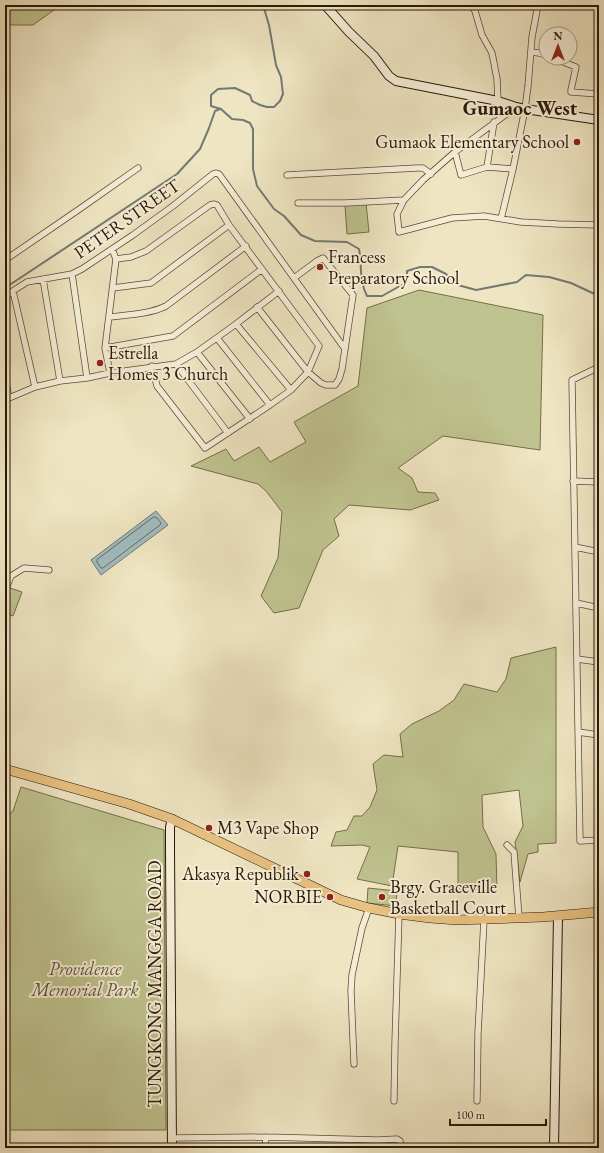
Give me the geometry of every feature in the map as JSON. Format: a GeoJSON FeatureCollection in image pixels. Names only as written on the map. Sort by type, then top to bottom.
{"type":"FeatureCollection","features":[{"type":"Feature","properties":{"kind":"main road"},"geometry":{"type":"LineString","coordinates":[[5,769],[129,804],[172,819],[341,900],[369,908],[399,914],[457,920],[558,916],[599,912]]}},
{"type":"Feature","properties":{"kind":"street"},"geometry":{"type":"LineString","coordinates":[[325,5],[349,32],[374,56],[389,76],[396,81],[498,101],[525,109],[599,120]]}},
{"type":"Feature","properties":{"kind":"street"},"geometry":{"type":"LineString","coordinates":[[471,5],[475,8],[482,34],[492,53],[498,79],[498,101]]}},
{"type":"Feature","properties":{"kind":"street"},"geometry":{"type":"LineString","coordinates":[[501,219],[514,169],[525,109],[532,37],[538,5]]}},
{"type":"Feature","properties":{"kind":"street"},"geometry":{"type":"LineString","coordinates":[[531,52],[538,53]]}},
{"type":"Feature","properties":{"kind":"street"},"geometry":{"type":"LineString","coordinates":[[573,66],[576,67],[571,92],[599,94]]}},
{"type":"Feature","properties":{"kind":"street"},"geometry":{"type":"LineString","coordinates":[[516,107],[455,152],[404,200],[397,214],[399,232],[452,218],[484,216],[520,222],[599,225]]}},
{"type":"Feature","properties":{"kind":"street"},"geometry":{"type":"LineString","coordinates":[[487,167],[494,122]]}},
{"type":"Feature","properties":{"kind":"street"},"geometry":{"type":"LineString","coordinates":[[455,152],[461,175],[487,167],[514,169]]}},
{"type":"Feature","properties":{"kind":"street"},"geometry":{"type":"LineString","coordinates":[[5,260],[138,168]]}},
{"type":"Feature","properties":{"kind":"street"},"geometry":{"type":"LineString","coordinates":[[287,175],[417,168],[423,168],[431,174]]}},
{"type":"Feature","properties":{"kind":"street","name":"PETER STREET"},"geometry":{"type":"LineString","coordinates":[[5,296],[27,282],[72,274],[82,269],[133,235],[216,173],[219,174],[294,278]]}},
{"type":"Feature","properties":{"kind":"street"},"geometry":{"type":"LineString","coordinates":[[298,203],[345,203],[404,200]]}},
{"type":"Feature","properties":{"kind":"street"},"geometry":{"type":"LineString","coordinates":[[116,259],[131,257],[146,251],[210,205],[215,204],[319,346],[308,372],[291,390],[205,448],[157,386],[152,366]]}},
{"type":"Feature","properties":{"kind":"street"},"geometry":{"type":"LineString","coordinates":[[113,288],[151,283],[230,225]]}},
{"type":"Feature","properties":{"kind":"street"},"geometry":{"type":"LineString","coordinates":[[109,317],[159,309],[166,306],[246,246]]}},
{"type":"Feature","properties":{"kind":"street"},"geometry":{"type":"LineString","coordinates":[[110,373],[105,348],[116,259],[112,249]]}},
{"type":"Feature","properties":{"kind":"street"},"geometry":{"type":"LineString","coordinates":[[257,307],[308,372],[317,380],[326,385],[335,385],[339,379],[345,349],[353,295],[324,258],[317,261],[294,278],[345,349]]}},
{"type":"Feature","properties":{"kind":"street"},"geometry":{"type":"LineString","coordinates":[[105,348],[172,336],[262,269]]}},
{"type":"Feature","properties":{"kind":"street"},"geometry":{"type":"LineString","coordinates":[[72,274],[87,378]]}},
{"type":"Feature","properties":{"kind":"street"},"geometry":{"type":"LineString","coordinates":[[43,279],[60,380]]}},
{"type":"Feature","properties":{"kind":"street"},"geometry":{"type":"LineString","coordinates":[[14,291],[34,387]]}},
{"type":"Feature","properties":{"kind":"street"},"geometry":{"type":"LineString","coordinates":[[5,379],[7,399],[34,387],[60,380],[87,378],[152,366],[176,364],[198,352],[279,291]]}},
{"type":"Feature","properties":{"kind":"street"},"geometry":{"type":"LineString","coordinates":[[236,324],[291,390]]}},
{"type":"Feature","properties":{"kind":"street"},"geometry":{"type":"LineString","coordinates":[[217,338],[270,405]]}},
{"type":"Feature","properties":{"kind":"street"},"geometry":{"type":"LineString","coordinates":[[198,352],[250,419]]}},
{"type":"Feature","properties":{"kind":"street"},"geometry":{"type":"LineString","coordinates":[[176,364],[228,433]]}},
{"type":"Feature","properties":{"kind":"street"},"geometry":{"type":"LineString","coordinates":[[599,367],[572,380],[580,841],[599,840]]}},
{"type":"Feature","properties":{"kind":"street"},"geometry":{"type":"LineString","coordinates":[[573,481],[599,482]]}},
{"type":"Feature","properties":{"kind":"street"},"geometry":{"type":"LineString","coordinates":[[5,491],[5,496]]}},
{"type":"Feature","properties":{"kind":"street"},"geometry":{"type":"LineString","coordinates":[[575,547],[599,552]]}},
{"type":"Feature","properties":{"kind":"street"},"geometry":{"type":"LineString","coordinates":[[5,590],[11,576],[24,568],[49,570]]}},
{"type":"Feature","properties":{"kind":"street"},"geometry":{"type":"LineString","coordinates":[[576,603],[599,608]]}},
{"type":"Feature","properties":{"kind":"street"},"geometry":{"type":"LineString","coordinates":[[577,660],[599,662]]}},
{"type":"Feature","properties":{"kind":"street"},"geometry":{"type":"LineString","coordinates":[[578,732],[599,735]]}},
{"type":"Feature","properties":{"kind":"street","name":"TUNGKONG MANGGA ROAD"},"geometry":{"type":"LineString","coordinates":[[172,819],[170,849],[172,1148]]}},
{"type":"Feature","properties":{"kind":"street"},"geometry":{"type":"LineString","coordinates":[[507,845],[514,852],[519,918]]}},
{"type":"Feature","properties":{"kind":"street"},"geometry":{"type":"LineString","coordinates":[[354,1064],[351,991],[352,975],[362,928],[369,908]]}},
{"type":"Feature","properties":{"kind":"street"},"geometry":{"type":"LineString","coordinates":[[394,1101],[399,914]]}},
{"type":"Feature","properties":{"kind":"street"},"geometry":{"type":"LineString","coordinates":[[554,1148],[558,916]]}},
{"type":"Feature","properties":{"kind":"street"},"geometry":{"type":"LineString","coordinates":[[477,1101],[478,1033],[484,920]]}},
{"type":"Feature","properties":{"kind":"street"},"geometry":{"type":"LineString","coordinates":[[172,1138],[266,1137],[378,1140],[397,1139],[400,1141],[401,1148]]}},
{"type":"Feature","properties":{"kind":"street"},"geometry":{"type":"LineString","coordinates":[[265,1148],[266,1137]]}},
{"type":"Feature","properties":{"kind":"green space"},"geometry":{"type":"Polygon","coordinates":[[[5,5],[61,5],[33,25],[5,25],[5,5]]]}},
{"type":"Feature","properties":{"kind":"green space"},"geometry":{"type":"Polygon","coordinates":[[[366,203],[369,232],[347,234],[345,205],[366,203]]]}},
{"type":"Feature","properties":{"kind":"green space"},"geometry":{"type":"Polygon","coordinates":[[[419,290],[543,315],[540,450],[443,436],[398,468],[412,478],[418,492],[435,493],[439,500],[410,510],[349,505],[334,519],[339,536],[323,550],[299,608],[274,613],[261,596],[278,558],[282,512],[266,491],[258,484],[191,466],[226,449],[234,461],[259,447],[270,462],[306,442],[294,422],[358,386],[367,308],[419,290]]]}},
{"type":"Feature","properties":{"kind":"green space"},"geometry":{"type":"Polygon","coordinates":[[[10,588],[22,592],[13,616],[5,613],[5,601],[10,588]]]}},
{"type":"Feature","properties":{"kind":"green space"},"geometry":{"type":"Polygon","coordinates":[[[556,647],[556,843],[538,844],[538,852],[528,854],[520,882],[515,842],[523,826],[519,790],[482,795],[483,827],[496,854],[497,889],[458,889],[458,852],[398,846],[392,886],[357,879],[370,847],[362,845],[331,846],[336,832],[347,830],[354,816],[362,816],[370,807],[377,790],[373,764],[384,755],[403,757],[400,734],[412,724],[439,711],[454,700],[464,684],[497,692],[506,679],[511,658],[556,647]]]}},
{"type":"Feature","properties":{"kind":"green space","name":"Providence Memorial Park"},"geometry":{"type":"Polygon","coordinates":[[[21,787],[164,830],[166,1130],[5,1130],[5,818],[13,811],[21,787]]]}},
{"type":"Feature","properties":{"kind":"green space","name":"Brgy. Graceville Basketball Court"},"geometry":{"type":"Polygon","coordinates":[[[368,888],[397,891],[396,906],[367,903],[368,888]]]}},
{"type":"Feature","properties":{"kind":"water"},"geometry":{"type":"Polygon","coordinates":[[[156,511],[168,525],[101,575],[91,560],[156,511]]]}},
{"type":"Feature","properties":{"kind":"waterway"},"geometry":{"type":"LineString","coordinates":[[263,5],[269,25],[276,65],[281,77],[283,94],[280,101],[274,107],[267,107],[252,101],[250,95],[235,88],[218,89],[211,95],[211,106],[221,109],[232,119],[243,120],[250,123],[253,129],[253,169],[257,186],[274,209],[284,216],[301,235],[315,241],[347,242],[359,249],[363,285],[367,296],[382,296],[407,282],[407,271],[420,267],[432,267],[446,274],[458,285],[476,290],[517,282],[526,275],[549,277],[571,283],[599,296]]}},
{"type":"Feature","properties":{"kind":"waterway"},"geometry":{"type":"LineString","coordinates":[[5,288],[177,174],[200,149],[215,111],[220,109]]}},
{"type":"Feature","properties":{"kind":"place","name":"Gumaok Elementary School"},"geometry":{"type":"Point","coordinates":[577,142]}},
{"type":"Feature","properties":{"kind":"place","name":"Francess Preparatory School"},"geometry":{"type":"Point","coordinates":[320,267]}},
{"type":"Feature","properties":{"kind":"place","name":"Estrella Homes 3 Church"},"geometry":{"type":"Point","coordinates":[100,363]}},
{"type":"Feature","properties":{"kind":"place","name":"M3 Vape Shop"},"geometry":{"type":"Point","coordinates":[209,828]}},
{"type":"Feature","properties":{"kind":"place","name":"Akasya Republik"},"geometry":{"type":"Point","coordinates":[307,874]}},
{"type":"Feature","properties":{"kind":"place","name":"NORBIE"},"geometry":{"type":"Point","coordinates":[330,897]}},
{"type":"Feature","properties":{"kind":"place","name":"Brgy. Graceville Basketball Court"},"geometry":{"type":"Point","coordinates":[382,897]}},
{"type":"Feature","properties":{"kind":"district","name":"Gumaoc West"},"geometry":{"type":"Point","coordinates":[520,108]}}]}
